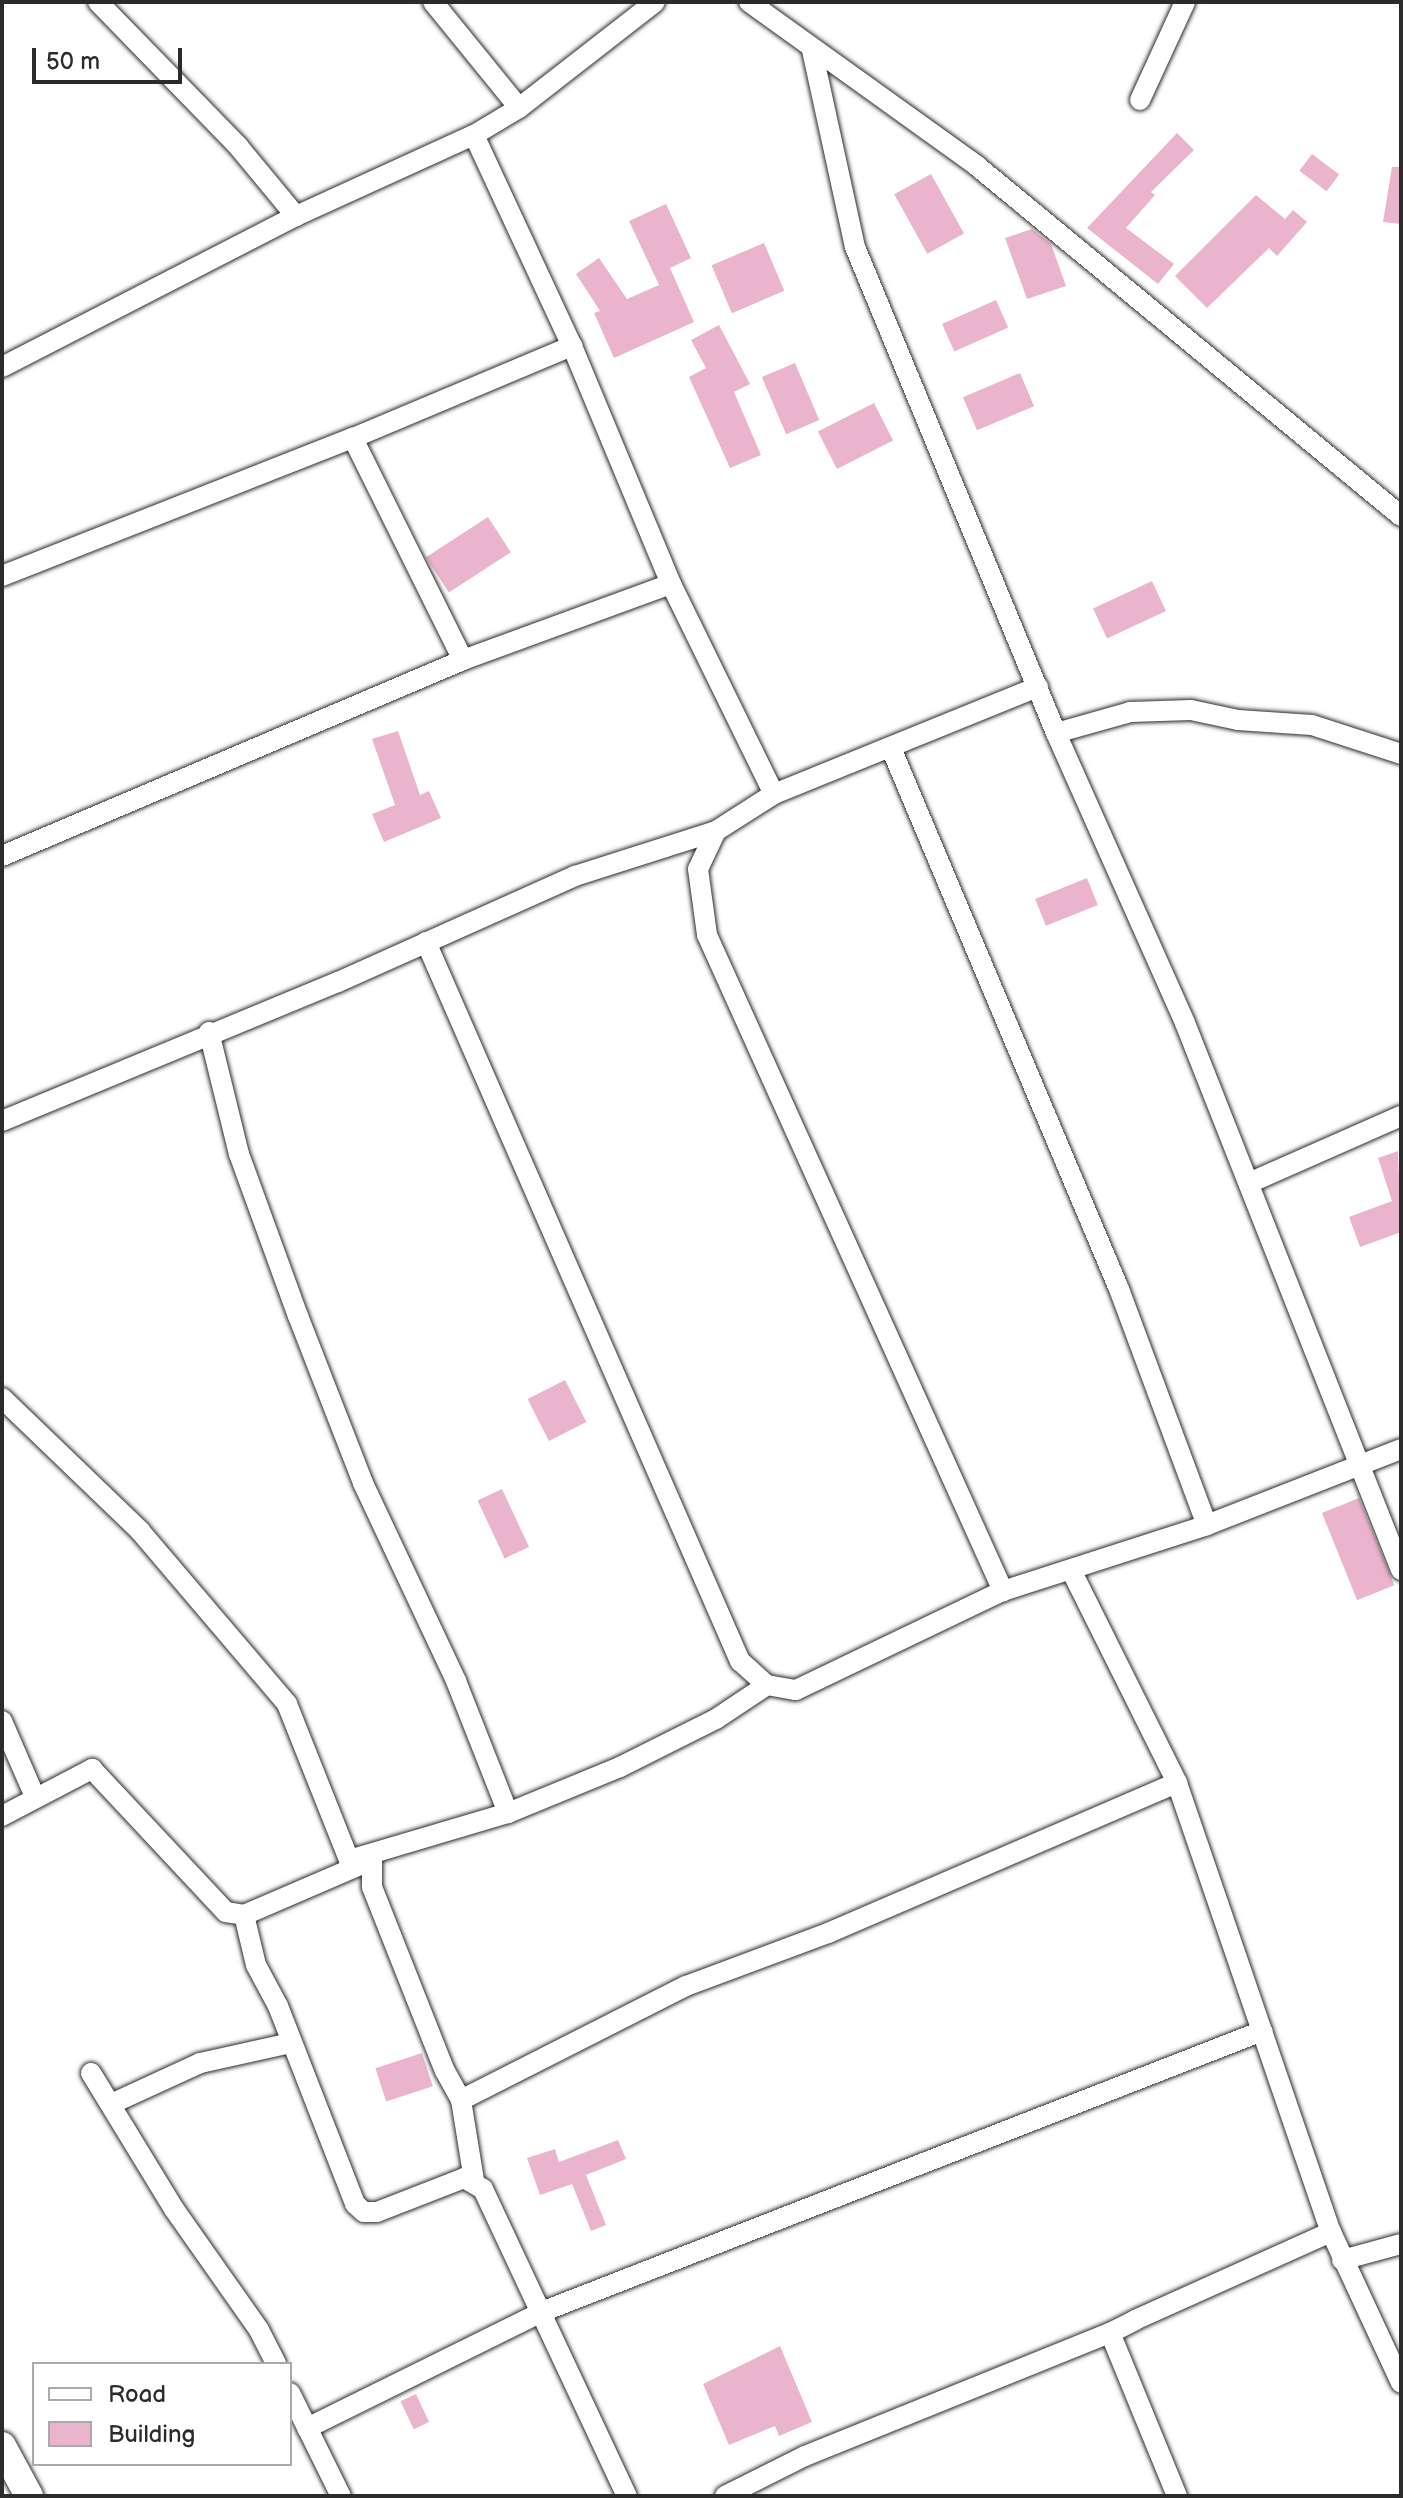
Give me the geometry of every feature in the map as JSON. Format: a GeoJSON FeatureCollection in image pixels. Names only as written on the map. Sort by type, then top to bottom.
{"type":"FeatureCollection","features":[{"type":"Feature","properties":{"kind":"main road"},"geometry":{"type":"LineString","coordinates":[[2,2446],[29,2496]]}},
{"type":"Feature","properties":{"kind":"street"},"geometry":{"type":"LineString","coordinates":[[98,2],[238,146],[296,216]]}},
{"type":"Feature","properties":{"kind":"street"},"geometry":{"type":"LineString","coordinates":[[433,2],[519,108]]}},
{"type":"Feature","properties":{"kind":"street"},"geometry":{"type":"LineString","coordinates":[[2,367],[296,216],[474,135],[519,108],[655,2]]}},
{"type":"Feature","properties":{"kind":"street"},"geometry":{"type":"LineString","coordinates":[[749,2],[977,166],[1401,516]]}},
{"type":"Feature","properties":{"kind":"street"},"geometry":{"type":"LineString","coordinates":[[1140,100],[1185,2]]}},
{"type":"Feature","properties":{"kind":"street"},"geometry":{"type":"LineString","coordinates":[[812,50],[855,247],[1056,733],[1185,1023],[1401,1570]]}},
{"type":"Feature","properties":{"kind":"street"},"geometry":{"type":"LineString","coordinates":[[474,135],[572,346],[671,584],[774,794]]}},
{"type":"Feature","properties":{"kind":"street"},"geometry":{"type":"LineString","coordinates":[[2,576],[353,438],[572,346]]}},
{"type":"Feature","properties":{"kind":"street"},"geometry":{"type":"LineString","coordinates":[[353,438],[463,660]]}},
{"type":"Feature","properties":{"kind":"street"},"geometry":{"type":"LineString","coordinates":[[2,856],[463,660],[671,584]]}},
{"type":"Feature","properties":{"kind":"street"},"geometry":{"type":"LineString","coordinates":[[2,1121],[575,876],[716,831],[774,794],[1038,687]]}},
{"type":"Feature","properties":{"kind":"street"},"geometry":{"type":"LineString","coordinates":[[1056,733],[1130,712],[1191,710],[1238,720],[1312,725],[1401,754]]}},
{"type":"Feature","properties":{"kind":"street"},"geometry":{"type":"LineString","coordinates":[[891,748],[1119,1289],[1207,1525]]}},
{"type":"Feature","properties":{"kind":"street"},"geometry":{"type":"LineString","coordinates":[[716,831],[698,869],[707,935],[1003,1591]]}},
{"type":"Feature","properties":{"kind":"street"},"geometry":{"type":"LineString","coordinates":[[426,942],[740,1661],[767,1685],[796,1690],[1003,1591],[1072,1572],[1207,1525],[1401,1449]]}},
{"type":"Feature","properties":{"kind":"street"},"geometry":{"type":"LineString","coordinates":[[209,1032],[239,1154],[314,1358],[363,1483],[456,1681],[508,1813]]}},
{"type":"Feature","properties":{"kind":"street"},"geometry":{"type":"LineString","coordinates":[[1249,1183],[1401,1116]]}},
{"type":"Feature","properties":{"kind":"street"},"geometry":{"type":"LineString","coordinates":[[2,1398],[140,1531],[287,1704],[349,1860]]}},
{"type":"Feature","properties":{"kind":"street"},"geometry":{"type":"LineString","coordinates":[[1072,1572],[1177,1783],[1331,2232],[1401,2383]]}},
{"type":"Feature","properties":{"kind":"street"},"geometry":{"type":"LineString","coordinates":[[349,1860],[508,1813],[620,1767],[716,1719],[767,1685]]}},
{"type":"Feature","properties":{"kind":"street"},"geometry":{"type":"LineString","coordinates":[[2,1721],[35,1797]]}},
{"type":"Feature","properties":{"kind":"street"},"geometry":{"type":"LineString","coordinates":[[2,1816],[92,1769],[226,1912],[244,1915],[372,1860]]}},
{"type":"Feature","properties":{"kind":"street"},"geometry":{"type":"LineString","coordinates":[[461,2100],[686,1986],[828,1933],[1177,1783]]}},
{"type":"Feature","properties":{"kind":"street"},"geometry":{"type":"LineString","coordinates":[[349,1860],[372,1860]]}},
{"type":"Feature","properties":{"kind":"street"},"geometry":{"type":"LineString","coordinates":[[372,1860],[372,1887],[445,2071],[461,2100],[474,2180],[544,2311],[627,2496]]}},
{"type":"Feature","properties":{"kind":"street"},"geometry":{"type":"LineString","coordinates":[[244,1915],[256,1965],[355,2204],[364,2212],[464,2178],[474,2180]]}},
{"type":"Feature","properties":{"kind":"street"},"geometry":{"type":"LineString","coordinates":[[307,2428],[544,2311],[1262,2031]]}},
{"type":"Feature","properties":{"kind":"street"},"geometry":{"type":"LineString","coordinates":[[111,2104],[200,2063],[290,2043]]}},
{"type":"Feature","properties":{"kind":"street"},"geometry":{"type":"LineString","coordinates":[[91,2073],[174,2209],[259,2330],[275,2362]]}},
{"type":"Feature","properties":{"kind":"street"},"geometry":{"type":"LineString","coordinates":[[725,2496],[805,2456],[1110,2333],[1331,2232]]}},
{"type":"Feature","properties":{"kind":"street"},"geometry":{"type":"LineString","coordinates":[[1342,2260],[1401,2244]]}},
{"type":"Feature","properties":{"kind":"street"},"geometry":{"type":"LineString","coordinates":[[1110,2333],[1177,2496]]}},
{"type":"Feature","properties":{"kind":"street"},"geometry":{"type":"LineString","coordinates":[[292,2397],[341,2496]]}},
{"type":"Feature","properties":{"kind":"building"},"geometry":{"type":"Polygon","coordinates":[[[1177,133],[1194,150],[1151,192],[1155,195],[1126,228],[1174,264],[1158,284],[1087,228],[1177,133]]]}},
{"type":"Feature","properties":{"kind":"building"},"geometry":{"type":"Polygon","coordinates":[[[1312,154],[1339,174],[1327,191],[1299,171],[1312,154]]]}},
{"type":"Feature","properties":{"kind":"building"},"geometry":{"type":"Polygon","coordinates":[[[1392,167],[1401,167],[1401,224],[1383,222],[1392,167]]]}},
{"type":"Feature","properties":{"kind":"building"},"geometry":{"type":"Polygon","coordinates":[[[931,174],[964,233],[927,254],[894,194],[931,174]]]}},
{"type":"Feature","properties":{"kind":"building"},"geometry":{"type":"Polygon","coordinates":[[[1256,195],[1285,219],[1293,210],[1307,222],[1277,256],[1269,248],[1207,308],[1175,276],[1256,195]]]}},
{"type":"Feature","properties":{"kind":"building"},"geometry":{"type":"Polygon","coordinates":[[[666,204],[691,258],[670,268],[694,322],[614,358],[594,313],[600,311],[576,274],[599,258],[627,299],[659,285],[629,221],[666,204]]]}},
{"type":"Feature","properties":{"kind":"building"},"geometry":{"type":"Polygon","coordinates":[[[1032,229],[1051,244],[1066,286],[1027,299],[1005,238],[1032,229]]]}},
{"type":"Feature","properties":{"kind":"building"},"geometry":{"type":"Polygon","coordinates":[[[764,243],[784,291],[732,313],[712,265],[764,243]]]}},
{"type":"Feature","properties":{"kind":"building"},"geometry":{"type":"Polygon","coordinates":[[[996,300],[1008,327],[954,351],[942,324],[996,300]]]}},
{"type":"Feature","properties":{"kind":"building"},"geometry":{"type":"Polygon","coordinates":[[[719,325],[750,384],[734,392],[761,455],[730,468],[689,377],[706,368],[691,340],[719,325]]]}},
{"type":"Feature","properties":{"kind":"building"},"geometry":{"type":"Polygon","coordinates":[[[795,363],[819,420],[786,434],[762,377],[795,363]]]}},
{"type":"Feature","properties":{"kind":"building"},"geometry":{"type":"Polygon","coordinates":[[[1020,373],[1034,406],[977,430],[963,397],[1020,373]]]}},
{"type":"Feature","properties":{"kind":"building"},"geometry":{"type":"Polygon","coordinates":[[[874,403],[893,440],[837,469],[818,432],[874,403]]]}},
{"type":"Feature","properties":{"kind":"building"},"geometry":{"type":"Polygon","coordinates":[[[488,517],[511,552],[449,593],[426,557],[488,517]]]}},
{"type":"Feature","properties":{"kind":"building"},"geometry":{"type":"Polygon","coordinates":[[[1152,581],[1166,611],[1107,638],[1093,608],[1152,581]]]}},
{"type":"Feature","properties":{"kind":"building"},"geometry":{"type":"Polygon","coordinates":[[[398,731],[420,795],[429,791],[441,818],[384,842],[372,814],[395,805],[372,739],[398,731]]]}},
{"type":"Feature","properties":{"kind":"building"},"geometry":{"type":"Polygon","coordinates":[[[1087,878],[1098,905],[1046,926],[1035,899],[1087,878]]]}},
{"type":"Feature","properties":{"kind":"building"},"geometry":{"type":"Polygon","coordinates":[[[1398,1151],[1401,1232],[1360,1247],[1349,1217],[1392,1201],[1378,1158],[1398,1151]]]}},
{"type":"Feature","properties":{"kind":"building"},"geometry":{"type":"Polygon","coordinates":[[[565,1380],[586,1422],[549,1441],[528,1399],[565,1380]]]}},
{"type":"Feature","properties":{"kind":"building"},"geometry":{"type":"Polygon","coordinates":[[[502,1489],[529,1547],[505,1558],[478,1500],[502,1489]]]}},
{"type":"Feature","properties":{"kind":"building"},"geometry":{"type":"Polygon","coordinates":[[[1359,1498],[1394,1585],[1357,1600],[1322,1513],[1359,1498]]]}},
{"type":"Feature","properties":{"kind":"building"},"geometry":{"type":"Polygon","coordinates":[[[422,2053],[433,2086],[386,2101],[375,2068],[422,2053]]]}},
{"type":"Feature","properties":{"kind":"building"},"geometry":{"type":"Polygon","coordinates":[[[618,2140],[626,2159],[586,2175],[606,2225],[591,2231],[572,2184],[540,2195],[527,2158],[555,2149],[559,2162],[618,2140]]]}},
{"type":"Feature","properties":{"kind":"building"},"geometry":{"type":"Polygon","coordinates":[[[780,2346],[812,2422],[779,2436],[775,2426],[729,2445],[703,2384],[780,2346]]]}},
{"type":"Feature","properties":{"kind":"building"},"geometry":{"type":"Polygon","coordinates":[[[416,2394],[429,2422],[414,2429],[401,2401],[416,2394]]]}}]}
